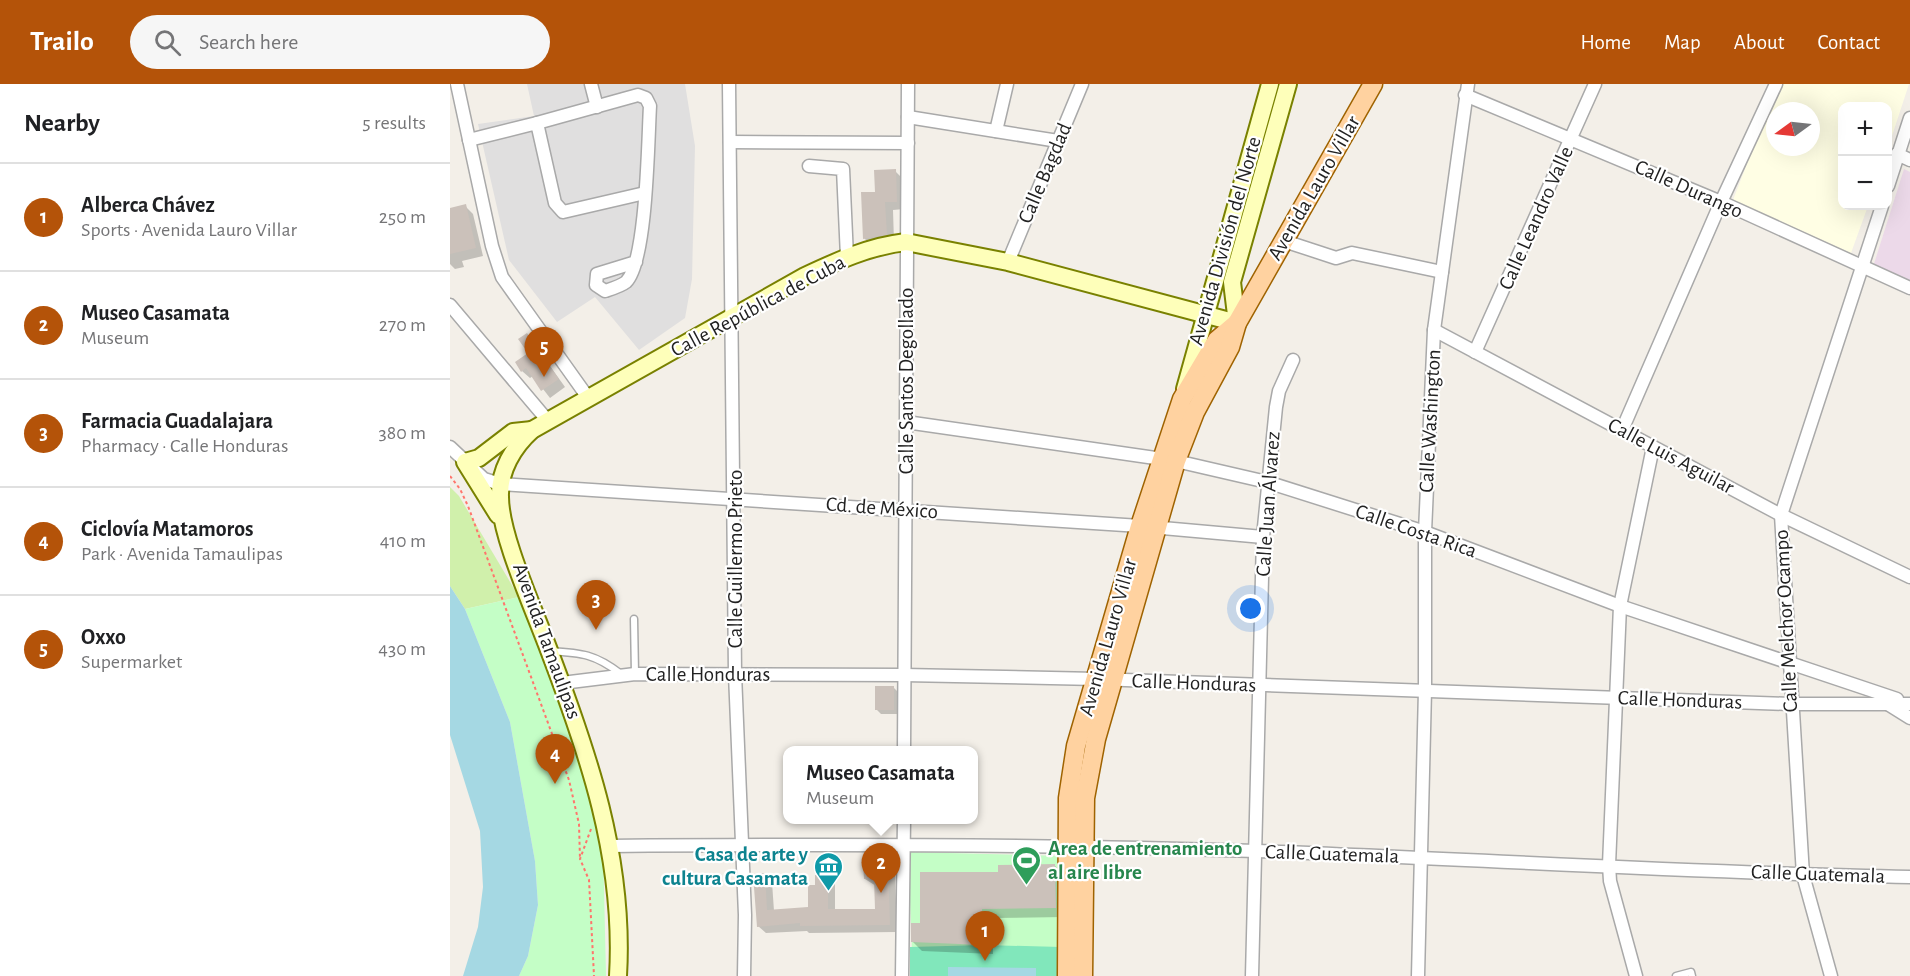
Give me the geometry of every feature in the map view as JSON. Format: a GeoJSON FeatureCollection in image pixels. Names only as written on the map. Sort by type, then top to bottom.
{"type":"FeatureCollection","features":[{"type":"Feature","properties":{"kind":"main road","name":"Avenida Lauro Villar"},"geometry":{"type":"LineString","coordinates":[[1168,460],[1230,347],[1237,323],[1373,84]]}},
{"type":"Feature","properties":{"kind":"main road","name":"Avenida Lauro Villar"},"geometry":{"type":"LineString","coordinates":[[1083,976],[1075,848],[1068,798],[1075,756],[1105,680],[1168,460],[1182,399],[1217,340],[1237,323]]}},
{"type":"Feature","properties":{"kind":"main road","name":"Avenida Lauro Villar"},"geometry":{"type":"LineString","coordinates":[[1067,976],[1075,848]]}},
{"type":"Feature","properties":{"kind":"street"},"geometry":{"type":"LineString","coordinates":[[457,84],[492,246],[502,278],[589,399]]}},
{"type":"Feature","properties":{"kind":"street"},"geometry":{"type":"LineString","coordinates":[[591,84],[597,107]]}},
{"type":"Feature","properties":{"kind":"street","name":"Calle Guillermo Prieto"},"geometry":{"type":"LineString","coordinates":[[729,84],[735,674],[744,915],[744,976]]}},
{"type":"Feature","properties":{"kind":"street","name":"Calle Santos Degollado"},"geometry":{"type":"LineString","coordinates":[[904,746],[908,84]]}},
{"type":"Feature","properties":{"kind":"street"},"geometry":{"type":"LineString","coordinates":[[996,131],[1007,84]]}},
{"type":"Feature","properties":{"kind":"street","name":"Calle Bagdad"},"geometry":{"type":"LineString","coordinates":[[1008,262],[1082,84]]}},
{"type":"Feature","properties":{"kind":"street","name":"Avenida División del Norte"},"geometry":{"type":"LineString","coordinates":[[1182,399],[1246,162],[1270,84]]}},
{"type":"Feature","properties":{"kind":"street","name":"Avenida División del Norte"},"geometry":{"type":"LineString","coordinates":[[1237,323],[1232,282],[1288,84]]}},
{"type":"Feature","properties":{"kind":"street","name":"Calle Leandro Valle"},"geometry":{"type":"LineString","coordinates":[[1476,352],[1596,84]]}},
{"type":"Feature","properties":{"kind":"street"},"geometry":{"type":"LineString","coordinates":[[1622,430],[1721,202],[1776,84]]}},
{"type":"Feature","properties":{"kind":"street","name":"Calle Durango"},"geometry":{"type":"LineString","coordinates":[[1467,89],[1910,288]]}},
{"type":"Feature","properties":{"kind":"street","name":"Calle Washington"},"geometry":{"type":"LineString","coordinates":[[1418,976],[1419,858],[1425,690],[1425,532],[1434,330],[1467,89]]}},
{"type":"Feature","properties":{"kind":"street"},"geometry":{"type":"LineString","coordinates":[[470,140],[638,95],[646,98],[650,106],[645,193],[636,262]]}},
{"type":"Feature","properties":{"kind":"street"},"geometry":{"type":"LineString","coordinates":[[908,117],[1058,141]]}},
{"type":"Feature","properties":{"kind":"street"},"geometry":{"type":"LineString","coordinates":[[1892,174],[1903,148],[1910,118]]}},
{"type":"Feature","properties":{"kind":"street"},"geometry":{"type":"LineString","coordinates":[[537,123],[555,203],[563,212],[645,193]]}},
{"type":"Feature","properties":{"kind":"street"},"geometry":{"type":"LineString","coordinates":[[730,142],[908,143]]}},
{"type":"Feature","properties":{"kind":"street"},"geometry":{"type":"LineString","coordinates":[[1903,148],[1910,160]]}},
{"type":"Feature","properties":{"kind":"street"},"geometry":{"type":"LineString","coordinates":[[1246,162],[1264,168]]}},
{"type":"Feature","properties":{"kind":"street"},"geometry":{"type":"LineString","coordinates":[[809,166],[843,169],[847,257]]}},
{"type":"Feature","properties":{"kind":"street","name":"Calle Melchor Ocampo"},"geometry":{"type":"LineString","coordinates":[[1831,976],[1803,875],[1790,704],[1781,515],[1881,210]]}},
{"type":"Feature","properties":{"kind":"street"},"geometry":{"type":"LineString","coordinates":[[1284,241],[1336,258],[1352,253],[1442,272]]}},
{"type":"Feature","properties":{"kind":"street","name":"Calle República de Cuba"},"geometry":{"type":"LineString","coordinates":[[500,484],[510,456],[532,430],[805,276],[847,257],[906,242],[1008,262],[1237,323]]}},
{"type":"Feature","properties":{"kind":"street"},"geometry":{"type":"LineString","coordinates":[[450,306],[549,422]]}},
{"type":"Feature","properties":{"kind":"street","name":"Calle Luis Aguilar"},"geometry":{"type":"LineString","coordinates":[[1434,330],[1781,515],[1910,577]]}},
{"type":"Feature","properties":{"kind":"street","name":"Calle Juan Álvarez"},"geometry":{"type":"LineString","coordinates":[[1252,976],[1263,537],[1267,482],[1279,391],[1293,360]]}},
{"type":"Feature","properties":{"kind":"street","name":"Calle Costa Rica"},"geometry":{"type":"LineString","coordinates":[[906,422],[1168,460],[1267,482],[1425,532],[1620,606],[1910,703]]}},
{"type":"Feature","properties":{"kind":"street"},"geometry":{"type":"LineString","coordinates":[[465,462],[479,458],[513,432],[532,430]]}},
{"type":"Feature","properties":{"kind":"street"},"geometry":{"type":"LineString","coordinates":[[450,447],[484,479],[500,484]]}},
{"type":"Feature","properties":{"kind":"street"},"geometry":{"type":"LineString","coordinates":[[1636,976],[1610,881],[1608,865],[1620,606],[1653,447]]}},
{"type":"Feature","properties":{"kind":"street"},"geometry":{"type":"LineString","coordinates":[[465,462],[506,528]]}},
{"type":"Feature","properties":{"kind":"street","name":"Cd. de México"},"geometry":{"type":"LineString","coordinates":[[500,484],[905,510],[1263,537]]}},
{"type":"Feature","properties":{"kind":"street","name":"Avenida Tamaulipas"},"geometry":{"type":"LineString","coordinates":[[500,484],[501,511],[506,528],[592,768],[610,846],[617,918],[618,976]]}},
{"type":"Feature","properties":{"kind":"street","name":"Calle Honduras"},"geometry":{"type":"LineString","coordinates":[[562,683],[622,674],[904,675],[1425,690],[1790,704],[1910,703]]}},
{"type":"Feature","properties":{"kind":"street"},"geometry":{"type":"LineString","coordinates":[[1886,703],[1910,718]]}},
{"type":"Feature","properties":{"kind":"street"},"geometry":{"type":"LineString","coordinates":[[902,976],[904,824]]}},
{"type":"Feature","properties":{"kind":"street","name":"Calle Guatemala"},"geometry":{"type":"LineString","coordinates":[[610,846],[904,845],[1254,851],[1803,875],[1910,877]]}},
{"type":"Feature","properties":{"kind":"lane"},"geometry":{"type":"LineString","coordinates":[[634,619],[635,674]]}},
{"type":"Feature","properties":{"kind":"lane"},"geometry":{"type":"LineString","coordinates":[[549,651],[588,654],[603,660],[622,674]]}},
{"type":"Feature","properties":{"kind":"lane"},"geometry":{"type":"LineString","coordinates":[[1676,976],[1691,972],[1692,976]]}},
{"type":"Feature","properties":{"kind":"path"},"geometry":{"type":"LineString","coordinates":[[450,476],[460,489],[468,506],[569,780],[579,824],[578,852],[589,880],[594,976]]}},
{"type":"Feature","properties":{"kind":"path"},"geometry":{"type":"LineString","coordinates":[[580,859],[593,825]]}},
{"type":"Feature","properties":{"kind":"shaded area"},"geometry":{"type":"Polygon","coordinates":[[[527,84],[685,84],[695,146],[692,279],[685,318],[639,350],[595,297],[557,322],[509,260],[478,124],[534,116],[527,84]]]}},
{"type":"Feature","properties":{"kind":"shaded area"},"geometry":{"type":"Polygon","coordinates":[[[1778,84],[1909,84],[1892,136],[1892,102],[1838,102],[1838,210],[1867,210],[1851,253],[1733,200],[1766,115],[1766,156],[1820,156],[1820,102],[1771,102],[1778,84]]]}},
{"type":"Feature","properties":{"kind":"shaded area"},"geometry":{"type":"Polygon","coordinates":[[[1904,169],[1910,172],[1910,283],[1873,267],[1904,169]]]}},
{"type":"Feature","properties":{"kind":"green space"},"geometry":{"type":"Polygon","coordinates":[[[450,487],[459,496],[519,597],[465,609],[450,586],[450,487]]]}},
{"type":"Feature","properties":{"kind":"green space"},"geometry":{"type":"Polygon","coordinates":[[[519,597],[584,764],[603,844],[606,976],[519,976],[528,956],[538,905],[535,861],[510,722],[465,609],[519,597]]]}},
{"type":"Feature","properties":{"kind":"green space"},"geometry":{"type":"Polygon","coordinates":[[[908,852],[1062,856],[1060,976],[913,976],[908,852]]]}},
{"type":"Feature","properties":{"kind":"green space"},"geometry":{"type":"Polygon","coordinates":[[[984,945],[1061,947],[1061,976],[910,976],[910,947],[984,945]]]}},
{"type":"Feature","properties":{"kind":"water"},"geometry":{"type":"Polygon","coordinates":[[[450,586],[465,609],[510,722],[535,861],[538,905],[528,956],[519,976],[463,976],[478,927],[483,887],[480,831],[450,735],[450,586]]]}},
{"type":"Feature","properties":{"kind":"water"},"geometry":{"type":"Polygon","coordinates":[[[948,967],[1036,968],[1036,976],[948,976],[948,967]]]}},
{"type":"Feature","properties":{"kind":"building"},"geometry":{"type":"Polygon","coordinates":[[[896,169],[897,202],[885,202],[887,235],[863,239],[861,192],[875,192],[874,170],[896,169]]]}},
{"type":"Feature","properties":{"kind":"building"},"geometry":{"type":"Polygon","coordinates":[[[466,204],[476,248],[450,254],[450,208],[466,204]]]}},
{"type":"Feature","properties":{"kind":"building"},"geometry":{"type":"Polygon","coordinates":[[[527,333],[559,379],[541,391],[526,368],[521,372],[515,362],[528,353],[518,339],[527,333]]]}},
{"type":"Feature","properties":{"kind":"building"},"geometry":{"type":"Polygon","coordinates":[[[875,686],[894,686],[894,710],[875,710],[875,686]]]}},
{"type":"Feature","properties":{"kind":"building"},"geometry":{"type":"Polygon","coordinates":[[[863,864],[888,864],[890,925],[800,926],[800,923],[757,927],[753,874],[765,873],[767,910],[808,907],[808,885],[815,885],[815,875],[828,875],[828,909],[875,909],[874,879],[864,879],[863,864]]]}},
{"type":"Feature","properties":{"kind":"building"},"geometry":{"type":"Polygon","coordinates":[[[1055,864],[1056,908],[982,909],[984,945],[911,942],[911,923],[920,923],[920,872],[998,872],[998,865],[1055,864]]]}},
{"type":"Feature","properties":{"kind":"place","name":"Oxxo"},"geometry":{"type":"Point","coordinates":[544,377]}},
{"type":"Feature","properties":{"kind":"place","name":"Farmacia Guadalajara"},"geometry":{"type":"Point","coordinates":[596,630]}},
{"type":"Feature","properties":{"kind":"place","name":"Ciclovía Matamoros"},"geometry":{"type":"Point","coordinates":[555,784]}},
{"type":"Feature","properties":{"kind":"place","name":"Area de entrenamiento al aire libre"},"geometry":{"type":"Point","coordinates":[1027,886]}},
{"type":"Feature","properties":{"kind":"place","name":"Casa de arte y cultura Casamata"},"geometry":{"type":"Point","coordinates":[829,892]}},
{"type":"Feature","properties":{"kind":"place","name":"Museo Casamata"},"geometry":{"type":"Point","coordinates":[881,893]}},
{"type":"Feature","properties":{"kind":"place","name":"Alberca Chávez"},"geometry":{"type":"Point","coordinates":[985,961]}}]}
